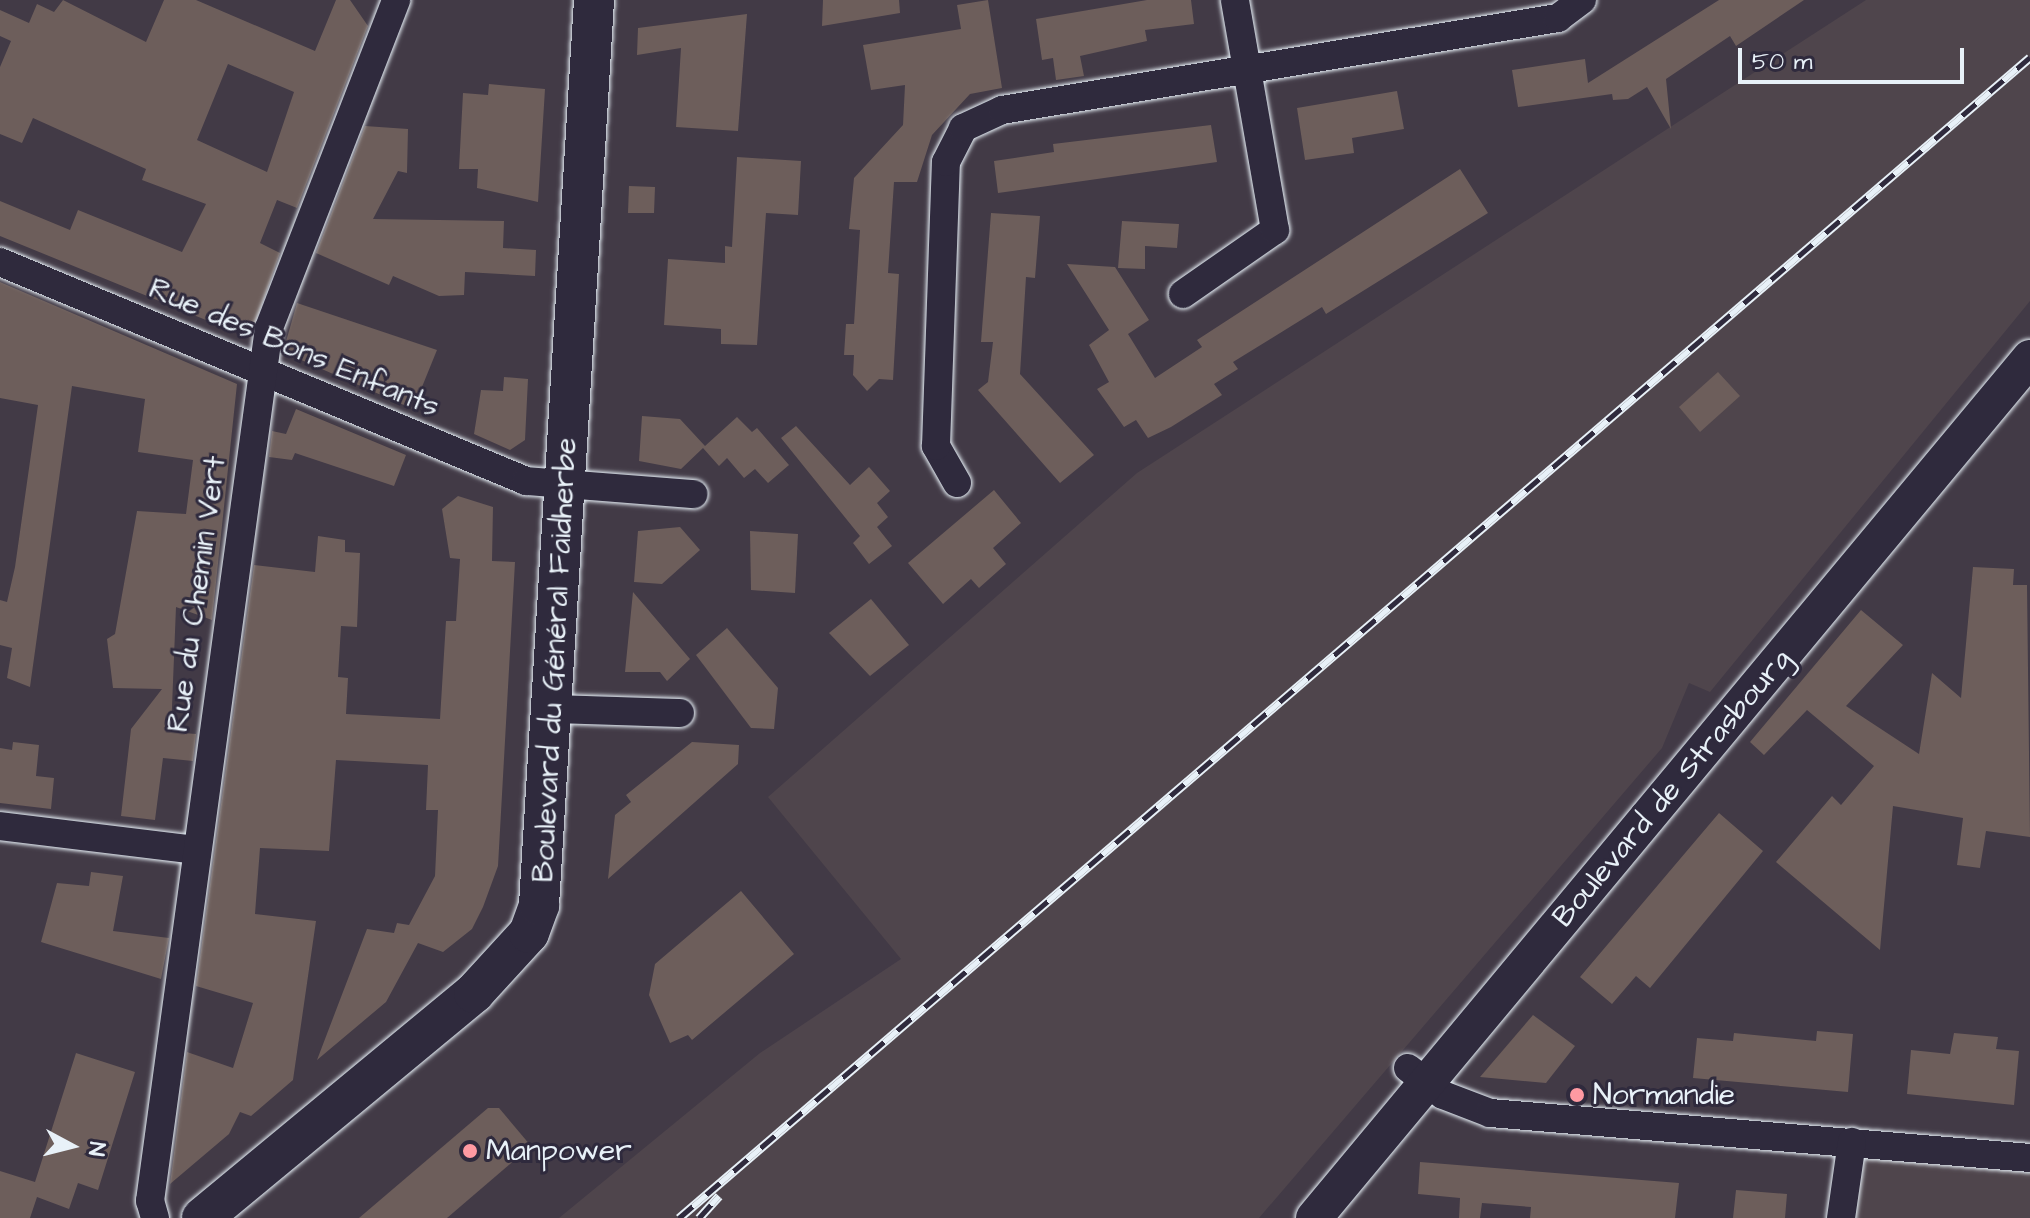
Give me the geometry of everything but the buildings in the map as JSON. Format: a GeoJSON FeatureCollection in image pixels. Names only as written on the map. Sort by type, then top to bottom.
{"type":"FeatureCollection","features":[{"type":"Feature","properties":{"kind":"main road","name":"Boulevard du Général Faidherbe"},"geometry":{"type":"LineString","coordinates":[[202,1218],[474,993],[529,933],[547,851],[594,0]]}},
{"type":"Feature","properties":{"kind":"street","name":"Rue du Chemin Vert"},"geometry":{"type":"LineString","coordinates":[[155,1218],[150,1201],[269,328],[396,0]]}},
{"type":"Feature","properties":{"kind":"street"},"geometry":{"type":"LineString","coordinates":[[1183,294],[1275,230],[1235,0]]}},
{"type":"Feature","properties":{"kind":"street"},"geometry":{"type":"LineString","coordinates":[[957,483],[936,446],[946,162],[963,128],[1002,110],[1558,18],[1582,0]]}},
{"type":"Feature","properties":{"kind":"street","name":"Rue des Bons Enfants"},"geometry":{"type":"LineString","coordinates":[[0,262],[526,481],[693,494]]}},
{"type":"Feature","properties":{"kind":"street","name":"Boulevard de Strasbourg"},"geometry":{"type":"LineString","coordinates":[[1314,1218],[1418,1076],[2030,358]]}},
{"type":"Feature","properties":{"kind":"street"},"geometry":{"type":"LineString","coordinates":[[553,709],[680,713]]}},
{"type":"Feature","properties":{"kind":"street"},"geometry":{"type":"LineString","coordinates":[[0,826],[196,850]]}},
{"type":"Feature","properties":{"kind":"street"},"geometry":{"type":"LineString","coordinates":[[1418,1076],[1490,1113],[2030,1158]]}},
{"type":"Feature","properties":{"kind":"street"},"geometry":{"type":"LineString","coordinates":[[1841,1218],[1852,1142]]}},
{"type":"Feature","properties":{"kind":"shaded area"},"geometry":{"type":"Polygon","coordinates":[[[1866,0],[2030,0],[2030,301],[1710,692],[1689,683],[1662,748],[1259,1218],[559,1218],[760,1053],[901,959],[768,797],[1137,473],[1866,0]]]}},
{"type":"Feature","properties":{"kind":"shaded area"},"geometry":{"type":"Polygon","coordinates":[[[1848,1139],[2030,1164],[2030,1218],[1836,1218],[1848,1139]]]}},
{"type":"Feature","properties":{"kind":"railway"},"geometry":{"type":"LineString","coordinates":[[679,1218],[2030,57]]}},
{"type":"Feature","properties":{"kind":"railway"},"geometry":{"type":"LineString","coordinates":[[699,1218],[719,1196]]}},
{"type":"Feature","properties":{"kind":"place","name":"Normandie"},"geometry":{"type":"Point","coordinates":[1577,1095]}},
{"type":"Feature","properties":{"kind":"place","name":"Manpower"},"geometry":{"type":"Point","coordinates":[470,1151]}}]}
